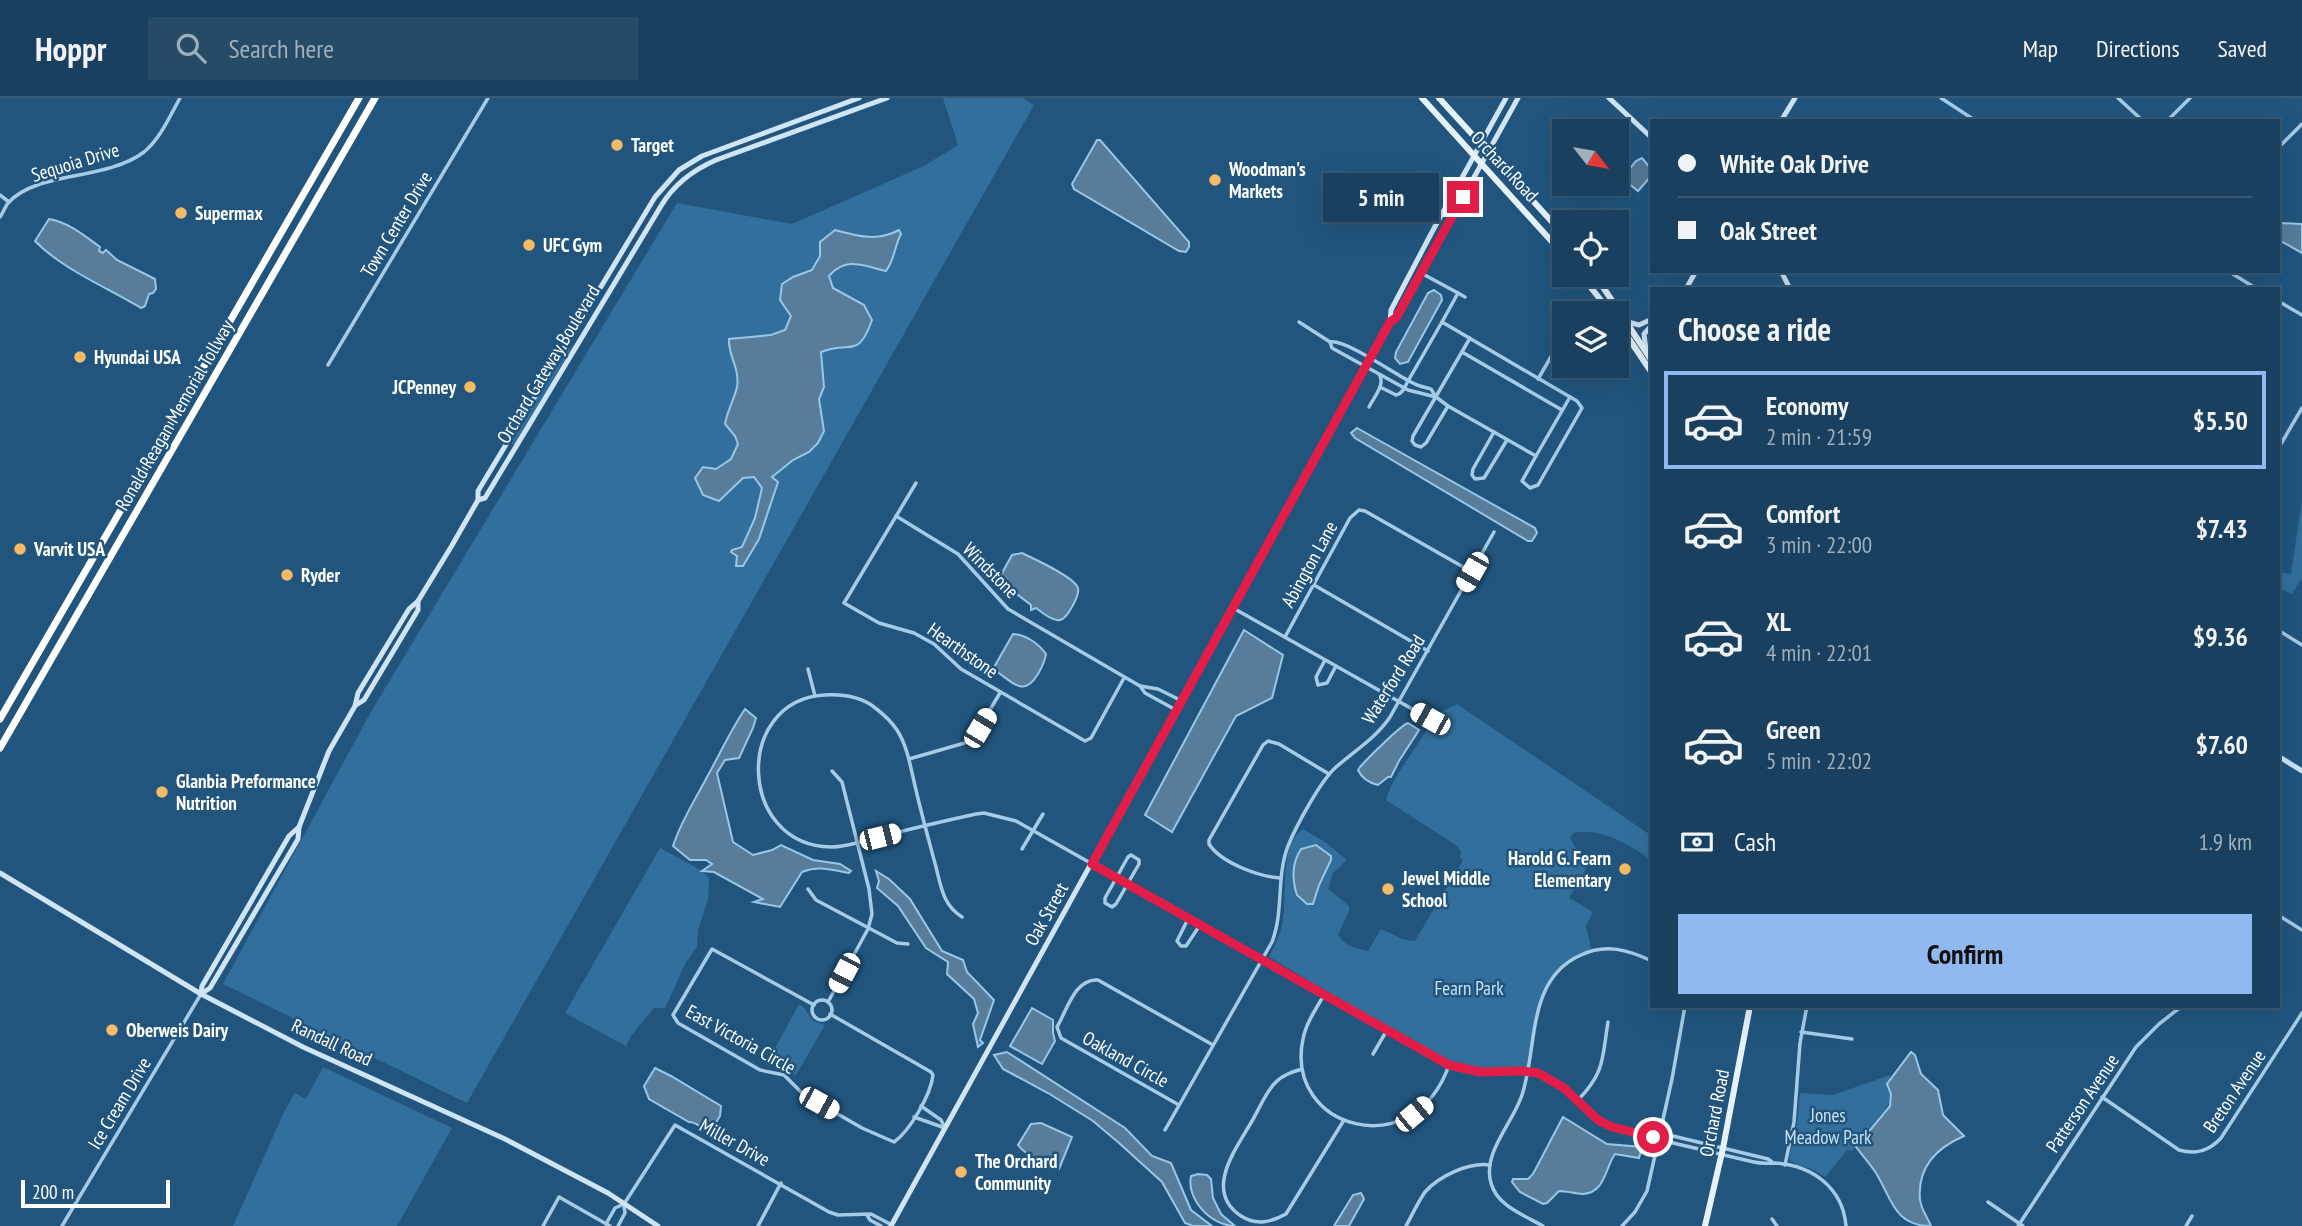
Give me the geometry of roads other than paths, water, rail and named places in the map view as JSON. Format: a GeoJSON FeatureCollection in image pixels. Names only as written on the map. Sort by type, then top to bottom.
{"type":"FeatureCollection","features":[{"type":"Feature","properties":{"kind":"highway","name":"Ronald Reagan Memorial Tollway"},"geometry":{"type":"LineString","coordinates":[[0,719],[359,98]]}},
{"type":"Feature","properties":{"kind":"highway","name":"Ronald Reagan Memorial Tollway"},"geometry":{"type":"LineString","coordinates":[[0,748],[375,98]]}},
{"type":"Feature","properties":{"kind":"main road","name":"Orchard Road"},"geometry":{"type":"LineString","coordinates":[[1422,98],[1552,242]]}},
{"type":"Feature","properties":{"kind":"main road","name":"Orchard Road"},"geometry":{"type":"LineString","coordinates":[[1438,98],[1552,222]]}},
{"type":"Feature","properties":{"kind":"main road"},"geometry":{"type":"LineString","coordinates":[[1590,287],[1602,301]]}},
{"type":"Feature","properties":{"kind":"main road"},"geometry":{"type":"LineString","coordinates":[[1629,324],[1650,357]]}},
{"type":"Feature","properties":{"kind":"main road"},"geometry":{"type":"LineString","coordinates":[[1629,339],[1650,370]]}},
{"type":"Feature","properties":{"kind":"main road","name":"Orchard Road"},"geometry":{"type":"LineString","coordinates":[[1705,1226],[1723,1151],[1750,1008]]}},
{"type":"Feature","properties":{"kind":"street","name":"Sequoia Drive"},"geometry":{"type":"LineString","coordinates":[[9,202],[30,189],[54,180],[127,163],[156,139],[180,98]]}},
{"type":"Feature","properties":{"kind":"street","name":"Town Center Drive"},"geometry":{"type":"LineString","coordinates":[[328,365],[488,98]]}},
{"type":"Feature","properties":{"kind":"street","name":"Orchard Gateway Boulevard"},"geometry":{"type":"LineString","coordinates":[[201,994],[202,986],[283,847],[299,827],[329,751],[355,706],[364,700],[418,610],[418,601],[478,500],[478,491],[650,205],[666,183],[686,165],[702,156],[859,98]]}},
{"type":"Feature","properties":{"kind":"street","name":"Orchard Gateway Boulevard"},"geometry":{"type":"LineString","coordinates":[[478,500],[485,498],[660,206],[676,186],[690,174],[716,160],[887,98]]}},
{"type":"Feature","properties":{"kind":"street","name":"Oak Street"},"geometry":{"type":"LineString","coordinates":[[892,1226],[1370,359],[1390,322],[1391,310],[1506,98]]}},
{"type":"Feature","properties":{"kind":"street","name":"Oak Street"},"geometry":{"type":"LineString","coordinates":[[1390,322],[1396,318],[1518,98]]}},
{"type":"Feature","properties":{"kind":"street"},"geometry":{"type":"LineString","coordinates":[[1609,98],[1650,136]]}},
{"type":"Feature","properties":{"kind":"street"},"geometry":{"type":"LineString","coordinates":[[1783,119],[1795,98]]}},
{"type":"Feature","properties":{"kind":"street"},"geometry":{"type":"LineString","coordinates":[[1941,98],[1973,119]]}},
{"type":"Feature","properties":{"kind":"street"},"geometry":{"type":"LineString","coordinates":[[2118,98],[2141,119]]}},
{"type":"Feature","properties":{"kind":"street"},"geometry":{"type":"LineString","coordinates":[[2169,119],[2190,98]]}},
{"type":"Feature","properties":{"kind":"street"},"geometry":{"type":"LineString","coordinates":[[2280,146],[2302,124]]}},
{"type":"Feature","properties":{"kind":"street"},"geometry":{"type":"LineString","coordinates":[[0,195],[9,202],[0,217]]}},
{"type":"Feature","properties":{"kind":"street"},"geometry":{"type":"LineString","coordinates":[[1421,273],[1465,297]]}},
{"type":"Feature","properties":{"kind":"street"},"geometry":{"type":"LineString","coordinates":[[2231,273],[2254,287]]}},
{"type":"Feature","properties":{"kind":"street"},"geometry":{"type":"LineString","coordinates":[[1380,387],[1396,395],[1401,393],[1458,293]]}},
{"type":"Feature","properties":{"kind":"street"},"geometry":{"type":"LineString","coordinates":[[2280,302],[2302,316]]}},
{"type":"Feature","properties":{"kind":"street"},"geometry":{"type":"LineString","coordinates":[[1629,322],[1639,325],[1650,321]]}},
{"type":"Feature","properties":{"kind":"street"},"geometry":{"type":"LineString","coordinates":[[1299,322],[1330,342],[1332,348],[1416,393],[1436,397],[1536,456]]}},
{"type":"Feature","properties":{"kind":"street"},"geometry":{"type":"LineString","coordinates":[[1442,322],[1470,338],[1538,379],[1570,397],[1581,404],[1581,410],[1538,485],[1530,488],[1522,481],[1570,397]]}},
{"type":"Feature","properties":{"kind":"street"},"geometry":{"type":"LineString","coordinates":[[1646,350],[1644,334],[1650,327]]}},
{"type":"Feature","properties":{"kind":"street"},"geometry":{"type":"LineString","coordinates":[[1448,405],[1426,443],[1421,447],[1415,445],[1413,436],[1470,338]]}},
{"type":"Feature","properties":{"kind":"street"},"geometry":{"type":"LineString","coordinates":[[1330,342],[1336,341],[1417,386],[1431,389],[1436,397]]}},
{"type":"Feature","properties":{"kind":"street"},"geometry":{"type":"LineString","coordinates":[[1462,352],[1562,410]]}},
{"type":"Feature","properties":{"kind":"street"},"geometry":{"type":"LineString","coordinates":[[1538,379],[1552,355]]}},
{"type":"Feature","properties":{"kind":"street"},"geometry":{"type":"LineString","coordinates":[[1368,407],[1380,387],[1382,378],[1378,372]]}},
{"type":"Feature","properties":{"kind":"street"},"geometry":{"type":"LineString","coordinates":[[1416,393],[1417,386]]}},
{"type":"Feature","properties":{"kind":"street"},"geometry":{"type":"LineString","coordinates":[[2280,446],[2302,408]]}},
{"type":"Feature","properties":{"kind":"street"},"geometry":{"type":"LineString","coordinates":[[1494,432],[1473,469],[1475,479],[1484,478],[1507,440]]}},
{"type":"Feature","properties":{"kind":"street"},"geometry":{"type":"LineString","coordinates":[[896,516],[916,483]]}},
{"type":"Feature","properties":{"kind":"street","name":"Abington Lane"},"geometry":{"type":"LineString","coordinates":[[1285,636],[1350,517],[1359,510],[1472,572]]}},
{"type":"Feature","properties":{"kind":"street","name":"Windstone"},"geometry":{"type":"LineString","coordinates":[[896,516],[958,554],[1009,609],[1124,678],[1140,686],[1158,689],[1181,701]]}},
{"type":"Feature","properties":{"kind":"street","name":"Hearthstone"},"geometry":{"type":"LineString","coordinates":[[896,516],[844,603],[878,623],[914,633],[934,645],[961,669],[1085,741],[1091,738],[1124,678]]}},
{"type":"Feature","properties":{"kind":"street","name":"Waterford Road"},"geometry":{"type":"LineString","coordinates":[[1165,1130],[1275,933],[1281,878],[1288,845],[1329,774],[1380,730],[1428,651],[1494,532]]}},
{"type":"Feature","properties":{"kind":"street"},"geometry":{"type":"LineString","coordinates":[[1314,585],[1428,651]]}},
{"type":"Feature","properties":{"kind":"street"},"geometry":{"type":"LineString","coordinates":[[1233,608],[1437,723]]}},
{"type":"Feature","properties":{"kind":"street"},"geometry":{"type":"LineString","coordinates":[[2280,632],[2302,645]]}},
{"type":"Feature","properties":{"kind":"street"},"geometry":{"type":"LineString","coordinates":[[1325,660],[1316,677],[1318,685],[1327,683],[1336,667]]}},
{"type":"Feature","properties":{"kind":"street"},"geometry":{"type":"LineString","coordinates":[[808,669],[815,696]]}},
{"type":"Feature","properties":{"kind":"street","name":"Windstone"},"geometry":{"type":"LineString","coordinates":[[1140,686],[1145,693],[1176,710]]}},
{"type":"Feature","properties":{"kind":"street"},"geometry":{"type":"LineString","coordinates":[[909,759],[968,742],[1000,693]]}},
{"type":"Feature","properties":{"kind":"street"},"geometry":{"type":"LineString","coordinates":[[962,916],[953,912],[944,898],[925,826],[909,759],[897,729],[873,705],[841,694],[815,696],[792,706],[779,716],[769,729],[757,761],[757,778],[768,810],[793,836],[811,844],[832,847],[857,842],[925,826],[984,813],[1016,821],[1449,1065],[1480,1072],[1528,1071],[1551,1079],[1588,1112],[1612,1127],[1669,1139],[1673,1143],[1723,1151],[1767,1165],[1772,1162],[1813,1173],[1826,1182],[1841,1201],[1846,1226]]}},
{"type":"Feature","properties":{"kind":"street"},"geometry":{"type":"LineString","coordinates":[[1281,878],[1254,874],[1215,852],[1209,845],[1211,836],[1263,745],[1268,741],[1279,744],[1329,774]]}},
{"type":"Feature","properties":{"kind":"street"},"geometry":{"type":"LineString","coordinates":[[2280,757],[2302,771]]}},
{"type":"Feature","properties":{"kind":"street"},"geometry":{"type":"LineString","coordinates":[[828,1002],[868,929],[872,904],[842,782],[832,771]]}},
{"type":"Feature","properties":{"kind":"street"},"geometry":{"type":"LineString","coordinates":[[1022,849],[1043,814]]}},
{"type":"Feature","properties":{"kind":"street"},"geometry":{"type":"LineString","coordinates":[[1135,856],[1139,860],[1128,884],[1112,907],[1105,903],[1105,898],[1116,877],[1128,857],[1135,856]]}},
{"type":"Feature","properties":{"kind":"street","name":"Randall Road"},"geometry":{"type":"LineString","coordinates":[[0,873],[201,994],[303,1047],[505,1139],[624,1204],[658,1226]]}},
{"type":"Feature","properties":{"kind":"street"},"geometry":{"type":"LineString","coordinates":[[808,889],[816,900],[868,929],[897,943],[908,944]]}},
{"type":"Feature","properties":{"kind":"street"},"geometry":{"type":"LineString","coordinates":[[2280,916],[2302,930]]}},
{"type":"Feature","properties":{"kind":"street"},"geometry":{"type":"LineString","coordinates":[[1189,918],[1178,937],[1177,941],[1181,946],[1189,943],[1200,925]]}},
{"type":"Feature","properties":{"kind":"street"},"geometry":{"type":"LineString","coordinates":[[1543,1226],[1502,1202],[1492,1187],[1490,1165],[1522,1095],[1542,993],[1558,969],[1571,959],[1601,948],[1628,951],[1650,960]]}},
{"type":"Feature","properties":{"kind":"street","name":"East Victoria Circle"},"geometry":{"type":"LineString","coordinates":[[814,1005],[712,949],[673,1015],[678,1023],[760,1070],[783,1074],[803,1094],[894,1142],[900,1138],[921,1106],[933,1080],[931,1072],[830,1014]]}},
{"type":"Feature","properties":{"kind":"street","name":"Oakland Circle"},"geometry":{"type":"LineString","coordinates":[[1179,1105],[1060,1038],[1057,1027],[1081,983],[1098,979],[1213,1045]]}},
{"type":"Feature","properties":{"kind":"street","name":"Ice Cream Drive"},"geometry":{"type":"LineString","coordinates":[[62,1226],[201,994]]}},
{"type":"Feature","properties":{"kind":"street"},"geometry":{"type":"LineString","coordinates":[[1324,995],[1308,1022],[1303,1038],[1302,1069],[1307,1084],[1321,1104],[1344,1120],[1373,1127],[1402,1121],[1428,1102],[1449,1065]]}},
{"type":"Feature","properties":{"kind":"street"},"geometry":{"type":"LineString","coordinates":[[819,1001],[828,1002],[830,1014],[826,1019],[817,1018],[813,1014],[814,1005],[819,1001]]}},
{"type":"Feature","properties":{"kind":"street"},"geometry":{"type":"LineString","coordinates":[[1622,1226],[1635,1212],[1647,1191],[1685,1008]]}},
{"type":"Feature","properties":{"kind":"street"},"geometry":{"type":"LineString","coordinates":[[1785,1165],[1795,1112],[1801,1032],[1807,1008]]}},
{"type":"Feature","properties":{"kind":"street","name":"Patterson Avenue"},"geometry":{"type":"LineString","coordinates":[[2020,1225],[2143,1038],[2180,1008]]}},
{"type":"Feature","properties":{"kind":"street","name":"Breton Avenue"},"geometry":{"type":"LineString","coordinates":[[2102,1097],[2179,1150],[2193,1153],[2206,1150],[2221,1138],[2302,1013]]}},
{"type":"Feature","properties":{"kind":"street"},"geometry":{"type":"LineString","coordinates":[[1577,1101],[1595,1082],[1600,1071],[1608,1022]]}},
{"type":"Feature","properties":{"kind":"street"},"geometry":{"type":"LineString","coordinates":[[1373,1054],[1387,1030]]}},
{"type":"Feature","properties":{"kind":"street"},"geometry":{"type":"LineString","coordinates":[[1801,1032],[1852,1039]]}},
{"type":"Feature","properties":{"kind":"street"},"geometry":{"type":"LineString","coordinates":[[1302,1069],[1289,1072],[1274,1084],[1227,1165],[1223,1189],[1230,1206],[1247,1219],[1260,1223],[1273,1221],[1286,1214],[1344,1120]]}},
{"type":"Feature","properties":{"kind":"street"},"geometry":{"type":"LineString","coordinates":[[921,1106],[941,1120],[945,1128]]}},
{"type":"Feature","properties":{"kind":"street"},"geometry":{"type":"LineString","coordinates":[[914,1116],[945,1128]]}},
{"type":"Feature","properties":{"kind":"street","name":"Miller Drive"},"geometry":{"type":"LineString","coordinates":[[624,1204],[675,1125],[829,1212],[872,1214],[892,1226]]}},
{"type":"Feature","properties":{"kind":"street"},"geometry":{"type":"LineString","coordinates":[[1406,1226],[1426,1192],[1437,1182],[1477,1164],[1490,1165]]}},
{"type":"Feature","properties":{"kind":"street"},"geometry":{"type":"LineString","coordinates":[[758,1226],[781,1183]]}},
{"type":"Feature","properties":{"kind":"street"},"geometry":{"type":"LineString","coordinates":[[543,1226],[559,1197],[608,1225],[615,1208],[624,1204],[625,1213],[618,1226]]}},
{"type":"Feature","properties":{"kind":"street"},"geometry":{"type":"LineString","coordinates":[[1988,1202],[2020,1225]]}},
{"type":"Feature","properties":{"kind":"street"},"geometry":{"type":"LineString","coordinates":[[867,1214],[870,1220],[881,1226]]}},
{"type":"Feature","properties":{"kind":"street"},"geometry":{"type":"LineString","coordinates":[[2186,1226],[2192,1216]]}},
{"type":"Feature","properties":{"kind":"street"},"geometry":{"type":"LineString","coordinates":[[1772,1219],[1777,1226]]}},
{"type":"Feature","properties":{"kind":"place","name":"Target"},"geometry":{"type":"Point","coordinates":[617,145]}},
{"type":"Feature","properties":{"kind":"place","name":"Woodman's Markets"},"geometry":{"type":"Point","coordinates":[1215,180]}},
{"type":"Feature","properties":{"kind":"place","name":"Supermax"},"geometry":{"type":"Point","coordinates":[181,213]}},
{"type":"Feature","properties":{"kind":"place","name":"UFC Gym"},"geometry":{"type":"Point","coordinates":[529,245]}},
{"type":"Feature","properties":{"kind":"place","name":"Hyundai USA"},"geometry":{"type":"Point","coordinates":[80,357]}},
{"type":"Feature","properties":{"kind":"place","name":"JCPenney"},"geometry":{"type":"Point","coordinates":[470,387]}},
{"type":"Feature","properties":{"kind":"place","name":"Varvit USA"},"geometry":{"type":"Point","coordinates":[20,549]}},
{"type":"Feature","properties":{"kind":"place","name":"Ryder"},"geometry":{"type":"Point","coordinates":[287,575]}},
{"type":"Feature","properties":{"kind":"place","name":"Glanbia Preformance Nutrition"},"geometry":{"type":"Point","coordinates":[162,792]}},
{"type":"Feature","properties":{"kind":"place","name":"Harold G. Fearn Elementary"},"geometry":{"type":"Point","coordinates":[1625,869]}},
{"type":"Feature","properties":{"kind":"place","name":"Jewel Middle School"},"geometry":{"type":"Point","coordinates":[1388,889]}},
{"type":"Feature","properties":{"kind":"place","name":"Oberweis Dairy"},"geometry":{"type":"Point","coordinates":[112,1030]}},
{"type":"Feature","properties":{"kind":"place","name":"The Orchard Community"},"geometry":{"type":"Point","coordinates":[961,1172]}},
{"type":"Feature","properties":{"kind":"park label","name":"Fearn Park"},"geometry":{"type":"Point","coordinates":[1469,988]}},
{"type":"Feature","properties":{"kind":"park label","name":"Jones Meadow Park"},"geometry":{"type":"Point","coordinates":[1828,1126]}}]}
